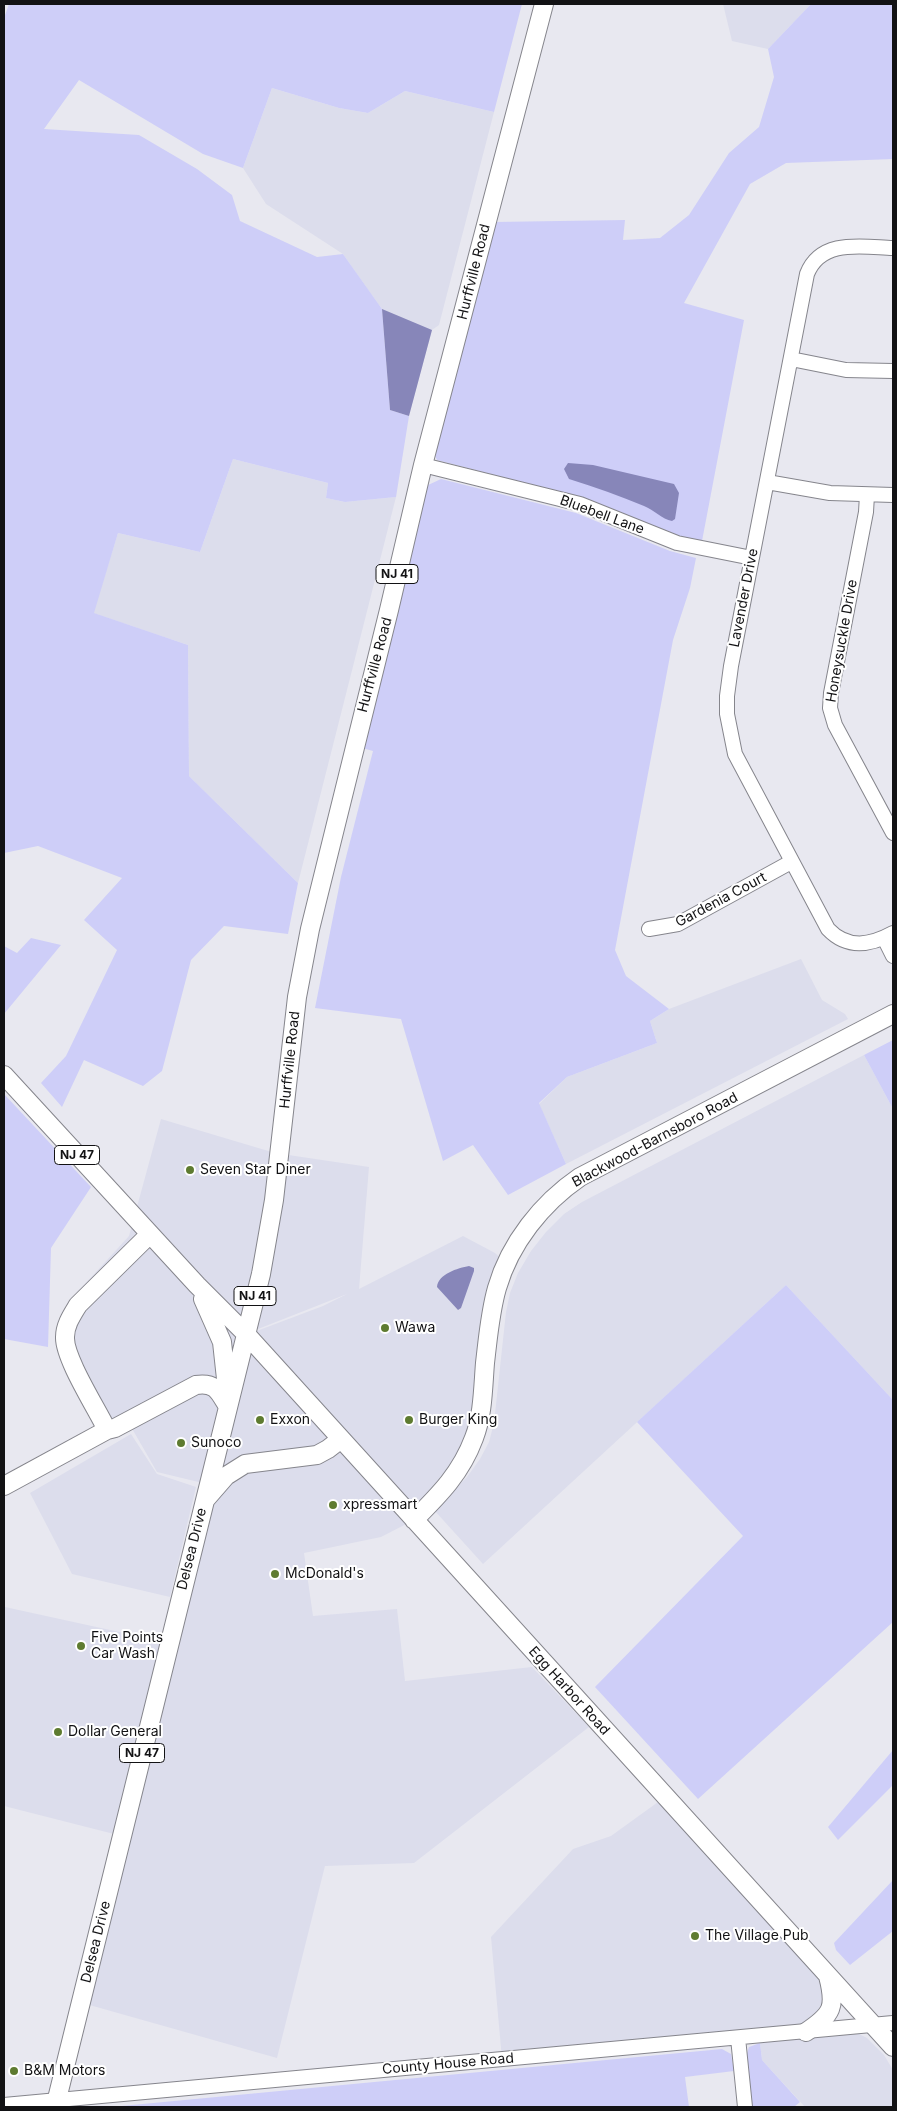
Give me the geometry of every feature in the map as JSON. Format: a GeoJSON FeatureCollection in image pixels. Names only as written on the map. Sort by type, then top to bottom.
{"type":"FeatureCollection","features":[{"type":"Feature","properties":{"kind":"main road","name":"Hurffville Road"},"geometry":{"type":"LineString","coordinates":[[246,1334],[261,1274],[273,1208],[297,997],[310,928],[423,465],[544,4]]}},
{"type":"Feature","properties":{"kind":"main road","name":"Blackwood-Barnsboro Road"},"geometry":{"type":"LineString","coordinates":[[414,1520],[449,1485],[460,1468],[475,1436],[481,1410],[486,1353],[497,1288],[506,1264],[524,1232],[546,1205],[564,1188],[580,1177],[893,1014]]}},
{"type":"Feature","properties":{"kind":"main road","name":"NJ 47"},"geometry":{"type":"LineString","coordinates":[[4,1075],[150,1234],[246,1334]]}},
{"type":"Feature","properties":{"kind":"main road"},"geometry":{"type":"LineString","coordinates":[[107,1430],[70,1358],[65,1338],[69,1318],[78,1305],[150,1234]]}},
{"type":"Feature","properties":{"kind":"main road","name":"NJ 47"},"geometry":{"type":"LineString","coordinates":[[197,1284],[222,1342],[228,1407]]}},
{"type":"Feature","properties":{"kind":"main road","name":"Delsea Drive"},"geometry":{"type":"LineString","coordinates":[[56,2103],[246,1334]]}},
{"type":"Feature","properties":{"kind":"main road","name":"Egg Harbor Road"},"geometry":{"type":"LineString","coordinates":[[246,1334],[893,2047]]}},
{"type":"Feature","properties":{"kind":"main road"},"geometry":{"type":"LineString","coordinates":[[4,1486],[107,1430],[115,1428],[196,1385],[208,1383],[213,1386],[228,1407]]}},
{"type":"Feature","properties":{"kind":"main road"},"geometry":{"type":"LineString","coordinates":[[204,1501],[226,1476],[246,1464],[316,1455],[341,1439]]}},
{"type":"Feature","properties":{"kind":"main road"},"geometry":{"type":"LineString","coordinates":[[806,2032],[820,2022],[831,2007],[833,1997],[828,1975]]}},
{"type":"Feature","properties":{"kind":"street","name":"Lavender Drive"},"geometry":{"type":"LineString","coordinates":[[889,935],[862,944],[848,943],[836,938],[825,925],[739,764],[728,724],[727,705],[728,681],[806,277],[815,260],[835,247],[893,248]]}},
{"type":"Feature","properties":{"kind":"street"},"geometry":{"type":"LineString","coordinates":[[791,359],[846,370],[893,371]]}},
{"type":"Feature","properties":{"kind":"street","name":"Bluebell Lane"},"geometry":{"type":"LineString","coordinates":[[423,465],[580,504],[676,543],[752,558]]}},
{"type":"Feature","properties":{"kind":"street"},"geometry":{"type":"LineString","coordinates":[[767,482],[830,493],[893,495]]}},
{"type":"Feature","properties":{"kind":"street","name":"Honeysuckle Drive"},"geometry":{"type":"LineString","coordinates":[[867,495],[866,512],[830,693],[830,708],[835,725],[893,833]]}},
{"type":"Feature","properties":{"kind":"street","name":"Gardenia Court"},"geometry":{"type":"LineString","coordinates":[[649,929],[678,924],[791,862]]}},
{"type":"Feature","properties":{"kind":"street"},"geometry":{"type":"LineString","coordinates":[[889,935],[893,956]]}},
{"type":"Feature","properties":{"kind":"street","name":"County House Road"},"geometry":{"type":"LineString","coordinates":[[4,2105],[56,2103],[893,2023]]}},
{"type":"Feature","properties":{"kind":"street"},"geometry":{"type":"LineString","coordinates":[[738,2038],[745,2107]]}},
{"type":"Feature","properties":{"kind":"shaded area"},"geometry":{"type":"Polygon","coordinates":[[[9,4],[522,4],[494,112],[405,91],[368,113],[339,108],[272,88],[243,168],[203,154],[79,80],[44,129],[139,135],[197,169],[232,195],[240,221],[317,257],[343,254],[382,309],[390,410],[409,416],[396,497],[345,502],[326,498],[328,483],[233,459],[200,552],[118,533],[94,613],[188,645],[189,776],[298,883],[288,934],[224,926],[191,960],[162,1071],[143,1086],[84,1060],[62,1107],[41,1083],[66,1056],[117,950],[84,920],[122,878],[38,846],[4,853],[4,18],[9,4]]]}},
{"type":"Feature","properties":{"kind":"shaded area"},"geometry":{"type":"Polygon","coordinates":[[[723,4],[811,4],[768,49],[732,41],[723,4]]]}},
{"type":"Feature","properties":{"kind":"shaded area"},"geometry":{"type":"Polygon","coordinates":[[[811,4],[893,4],[893,159],[786,163],[750,184],[684,303],[744,320],[702,541],[676,536],[586,499],[437,460],[435,456],[439,433],[494,222],[625,220],[623,240],[660,238],[689,215],[729,153],[759,127],[774,77],[768,49],[811,4]]]}},
{"type":"Feature","properties":{"kind":"shaded area"},"geometry":{"type":"Polygon","coordinates":[[[272,88],[339,108],[368,113],[405,91],[494,112],[439,325],[432,330],[411,408],[390,406],[382,309],[343,254],[266,204],[243,168],[272,88]]]}},
{"type":"Feature","properties":{"kind":"shaded area"},"geometry":{"type":"Polygon","coordinates":[[[382,309],[432,330],[409,416],[390,410],[382,309]]]}},
{"type":"Feature","properties":{"kind":"shaded area"},"geometry":{"type":"Polygon","coordinates":[[[233,459],[328,483],[326,498],[345,502],[396,497],[298,883],[189,776],[188,645],[93,613],[118,533],[200,552],[233,459]]]}},
{"type":"Feature","properties":{"kind":"shaded area"},"geometry":{"type":"Polygon","coordinates":[[[568,463],[593,465],[674,484],[679,493],[675,519],[672,521],[668,520],[644,506],[569,479],[564,469],[568,463]]]}},
{"type":"Feature","properties":{"kind":"shaded area"},"geometry":{"type":"Polygon","coordinates":[[[441,479],[576,513],[670,551],[696,558],[690,588],[673,640],[615,950],[626,976],[669,1009],[650,1021],[657,1043],[567,1077],[539,1103],[566,1164],[508,1195],[473,1145],[443,1161],[401,1019],[315,1008],[341,877],[373,751],[362,748],[426,486],[441,479]]]}},
{"type":"Feature","properties":{"kind":"shaded area"},"geometry":{"type":"Polygon","coordinates":[[[31,938],[61,945],[4,1014],[4,946],[17,953],[31,938]]]}},
{"type":"Feature","properties":{"kind":"shaded area"},"geometry":{"type":"Polygon","coordinates":[[[801,959],[822,1000],[845,1014],[848,1019],[566,1164],[539,1104],[567,1077],[657,1043],[650,1021],[669,1009],[801,959]]]}},
{"type":"Feature","properties":{"kind":"shaded area"},"geometry":{"type":"Polygon","coordinates":[[[893,1040],[893,1109],[864,1055],[893,1040]]]}},
{"type":"Feature","properties":{"kind":"shaded area"},"geometry":{"type":"Polygon","coordinates":[[[864,1055],[893,1109],[893,1400],[786,1285],[483,1564],[434,1510],[467,1477],[489,1442],[494,1423],[506,1312],[510,1293],[518,1273],[531,1251],[564,1214],[582,1202],[864,1055]]]}},
{"type":"Feature","properties":{"kind":"shaded area"},"geometry":{"type":"Polygon","coordinates":[[[4,1094],[91,1187],[51,1248],[48,1347],[4,1339],[4,1094]]]}},
{"type":"Feature","properties":{"kind":"shaded area"},"geometry":{"type":"Polygon","coordinates":[[[161,1119],[275,1153],[369,1167],[359,1289],[463,1236],[495,1253],[506,1263],[475,1436],[414,1520],[381,1537],[304,1553],[313,1616],[397,1609],[405,1681],[532,1667],[589,1727],[414,1863],[325,1866],[277,2058],[86,2004],[211,1485],[157,1472],[130,1425],[101,1440],[61,1361],[59,1325],[75,1295],[129,1236],[161,1119]],[[347,1294],[253,1331],[254,1332],[323,1306],[347,1294]]]}},
{"type":"Feature","properties":{"kind":"shaded area"},"geometry":{"type":"Polygon","coordinates":[[[469,1266],[474,1268],[474,1271],[461,1308],[458,1310],[437,1287],[438,1282],[454,1270],[469,1266]]]}},
{"type":"Feature","properties":{"kind":"shaded area"},"geometry":{"type":"Polygon","coordinates":[[[786,1285],[893,1400],[893,1622],[698,1799],[595,1687],[743,1536],[637,1422],[786,1285]]]}},
{"type":"Feature","properties":{"kind":"shaded area"},"geometry":{"type":"Polygon","coordinates":[[[131,1434],[157,1474],[196,1487],[170,1597],[72,1574],[30,1493],[131,1434]]]}},
{"type":"Feature","properties":{"kind":"shaded area"},"geometry":{"type":"Polygon","coordinates":[[[5,1607],[165,1642],[114,1834],[4,1806],[5,1607]]]}},
{"type":"Feature","properties":{"kind":"shaded area"},"geometry":{"type":"Polygon","coordinates":[[[893,1750],[893,1785],[838,1840],[828,1827],[893,1750]]]}},
{"type":"Feature","properties":{"kind":"shaded area"},"geometry":{"type":"Polygon","coordinates":[[[665,1797],[828,1975],[833,1997],[806,2032],[502,2059],[491,1937],[573,1849],[611,1836],[665,1797]]]}},
{"type":"Feature","properties":{"kind":"shaded area"},"geometry":{"type":"Polygon","coordinates":[[[893,1880],[893,1931],[850,1965],[836,1950],[834,1943],[893,1880]]]}},
{"type":"Feature","properties":{"kind":"shaded area"},"geometry":{"type":"Polygon","coordinates":[[[857,2033],[867,2038],[884,2055],[893,2070],[893,2107],[805,2107],[762,2060],[760,2043],[857,2033]]]}},
{"type":"Feature","properties":{"kind":"shaded area"},"geometry":{"type":"Polygon","coordinates":[[[760,2043],[762,2060],[800,2102],[794,2107],[750,2107],[746,2056],[749,2047],[760,2043]]]}},
{"type":"Feature","properties":{"kind":"shaded area"},"geometry":{"type":"Polygon","coordinates":[[[722,2049],[731,2054],[734,2071],[685,2077],[689,2107],[111,2107],[722,2049]]]}},
{"type":"Feature","properties":{"kind":"place","name":"Seven Star Diner"},"geometry":{"type":"Point","coordinates":[190,1170]}},
{"type":"Feature","properties":{"kind":"place","name":"Wawa"},"geometry":{"type":"Point","coordinates":[385,1328]}},
{"type":"Feature","properties":{"kind":"place","name":"Exxon"},"geometry":{"type":"Point","coordinates":[260,1420]}},
{"type":"Feature","properties":{"kind":"place","name":"Burger King"},"geometry":{"type":"Point","coordinates":[409,1420]}},
{"type":"Feature","properties":{"kind":"place","name":"Sunoco"},"geometry":{"type":"Point","coordinates":[181,1443]}},
{"type":"Feature","properties":{"kind":"place","name":"xpressmart"},"geometry":{"type":"Point","coordinates":[333,1505]}},
{"type":"Feature","properties":{"kind":"place","name":"McDonald's"},"geometry":{"type":"Point","coordinates":[275,1574]}},
{"type":"Feature","properties":{"kind":"place","name":"Five Points Car Wash"},"geometry":{"type":"Point","coordinates":[81,1646]}},
{"type":"Feature","properties":{"kind":"place","name":"Dollar General"},"geometry":{"type":"Point","coordinates":[58,1732]}},
{"type":"Feature","properties":{"kind":"place","name":"The Village Pub"},"geometry":{"type":"Point","coordinates":[695,1936]}},
{"type":"Feature","properties":{"kind":"place","name":"B&M Motors"},"geometry":{"type":"Point","coordinates":[14,2071]}}]}
